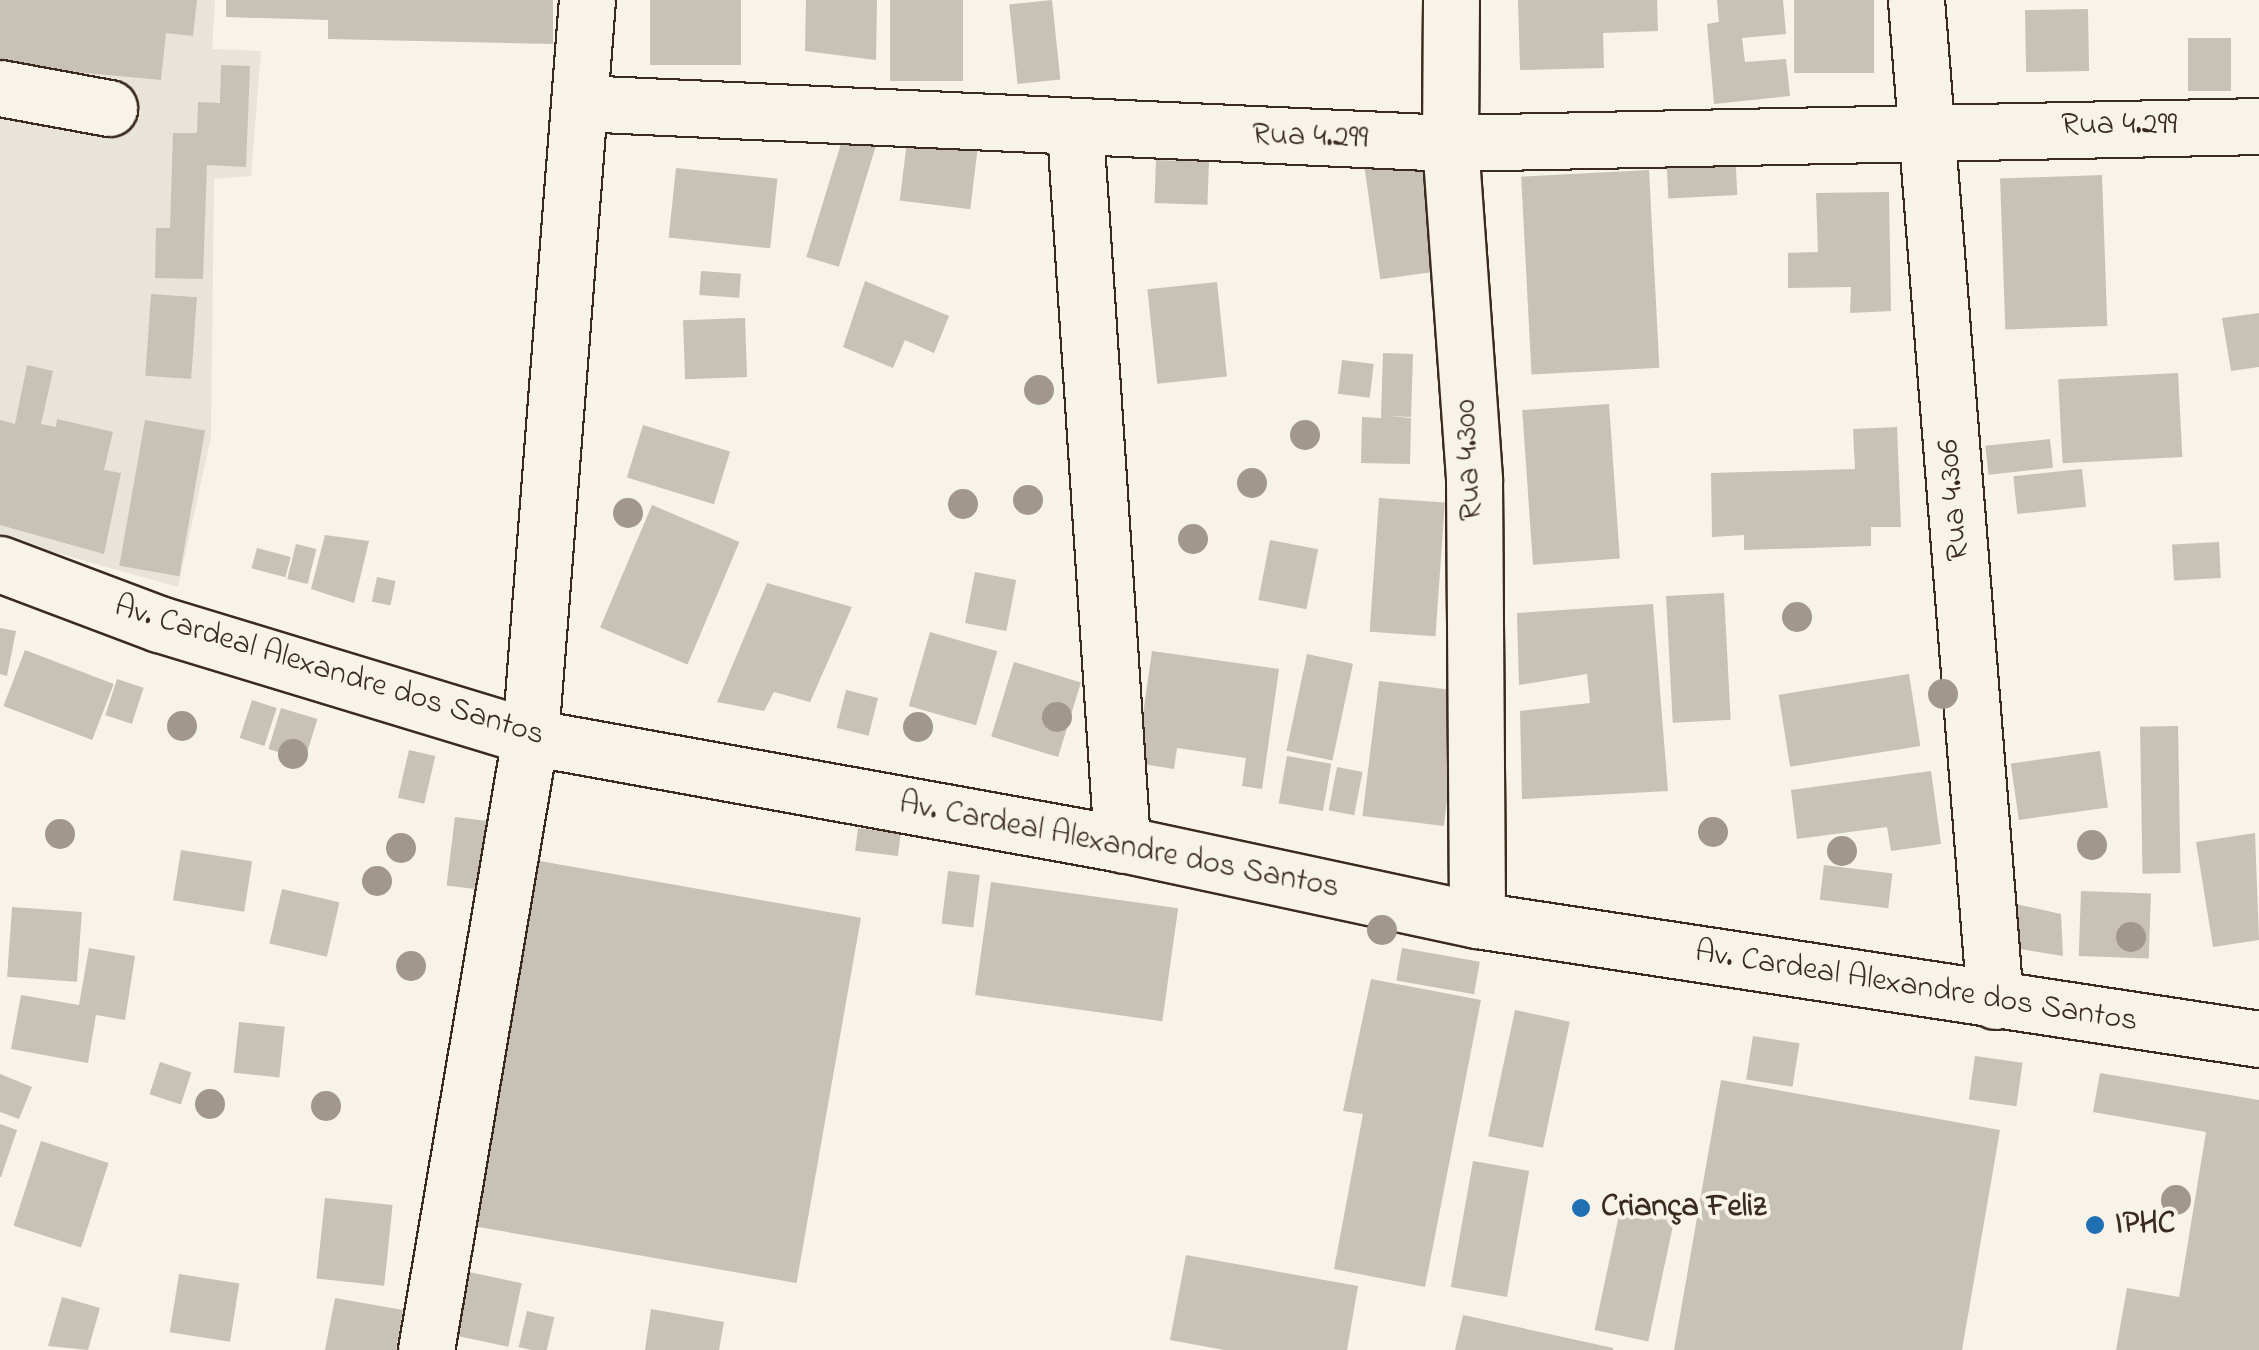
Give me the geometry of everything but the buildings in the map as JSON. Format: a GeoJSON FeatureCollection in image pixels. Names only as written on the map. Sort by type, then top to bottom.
{"type":"FeatureCollection","features":[{"type":"Feature","properties":{"kind":"street"},"geometry":{"type":"LineString","coordinates":[[426,1350],[530,737],[587,0]]}},
{"type":"Feature","properties":{"kind":"street","name":"Rua 4.300"},"geometry":{"type":"LineString","coordinates":[[1452,0],[1450,143],[1474,480],[1477,920]]}},
{"type":"Feature","properties":{"kind":"street","name":"Rua 4.306"},"geometry":{"type":"LineString","coordinates":[[1916,0],[1920,128],[1995,1001]]}},
{"type":"Feature","properties":{"kind":"street"},"geometry":{"type":"LineString","coordinates":[[0,88],[109,108]]}},
{"type":"Feature","properties":{"kind":"street","name":"Rua 4.299"},"geometry":{"type":"LineString","coordinates":[[579,103],[1075,130],[1450,143],[1920,128],[2259,126]]}},
{"type":"Feature","properties":{"kind":"street"},"geometry":{"type":"LineString","coordinates":[[1075,130],[1122,844]]}},
{"type":"Feature","properties":{"kind":"street","name":"Av. Cardeal Alexandre dos Santos"},"geometry":{"type":"LineString","coordinates":[[0,564],[159,624],[530,737],[1122,844],[1477,920],[2259,1040]]}},
{"type":"Feature","properties":{"kind":"shaded area"},"geometry":{"type":"Polygon","coordinates":[[[0,0],[215,0],[212,49],[261,51],[251,176],[214,179],[211,437],[178,587],[0,537],[0,0]]]}},
{"type":"Feature","properties":{"kind":"place","name":"Criança Feliz"},"geometry":{"type":"Point","coordinates":[1581,1208]}},
{"type":"Feature","properties":{"kind":"place","name":"IPHC"},"geometry":{"type":"Point","coordinates":[2095,1225]}}]}
